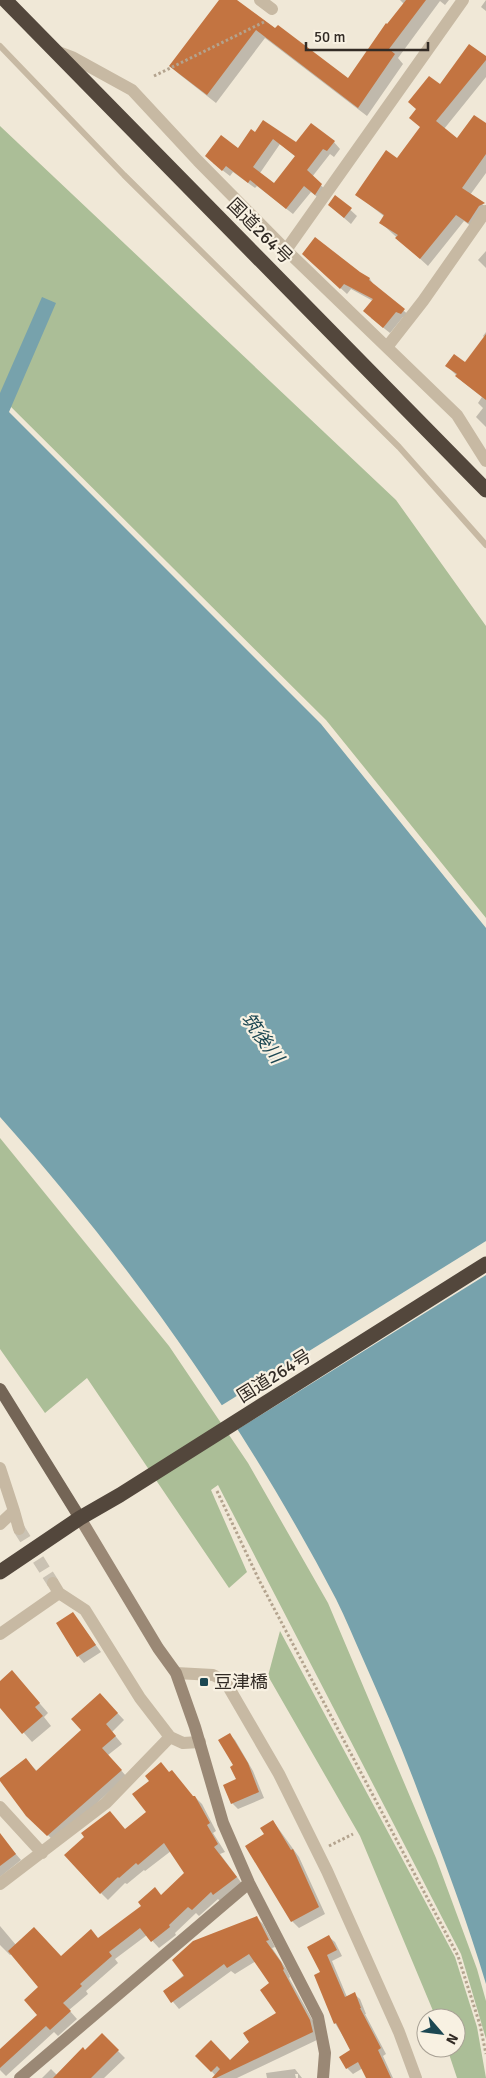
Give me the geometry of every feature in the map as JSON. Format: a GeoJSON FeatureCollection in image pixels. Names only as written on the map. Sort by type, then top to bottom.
{"type":"FeatureCollection","features":[{"type":"Feature","properties":{"kind":"highway","name":"国道264号"},"geometry":{"type":"LineString","coordinates":[[5,0],[486,490]]}},
{"type":"Feature","properties":{"kind":"highway","name":"国道264号"},"geometry":{"type":"LineString","coordinates":[[0,1572],[80,1518],[120,1495],[486,1264]]}},
{"type":"Feature","properties":{"kind":"main road"},"geometry":{"type":"LineString","coordinates":[[0,1389],[80,1518]]}},
{"type":"Feature","properties":{"kind":"street"},"geometry":{"type":"LineString","coordinates":[[260,0],[272,14]]}},
{"type":"Feature","properties":{"kind":"street"},"geometry":{"type":"LineString","coordinates":[[286,250],[464,0]]}},
{"type":"Feature","properties":{"kind":"street"},"geometry":{"type":"LineString","coordinates":[[55,51],[72,57],[132,90],[198,161],[286,250],[457,415],[486,461]]}},
{"type":"Feature","properties":{"kind":"street"},"geometry":{"type":"LineString","coordinates":[[387,348],[423,301],[486,211]]}},
{"type":"Feature","properties":{"kind":"street"},"geometry":{"type":"LineString","coordinates":[[0,1468],[19,1529]]}},
{"type":"Feature","properties":{"kind":"street"},"geometry":{"type":"LineString","coordinates":[[0,1524],[14,1511]]}},
{"type":"Feature","properties":{"kind":"street"},"geometry":{"type":"LineString","coordinates":[[80,1518],[158,1648],[176,1674],[200,1742],[223,1823],[250,1882],[318,2017],[325,2053],[323,2078]]}},
{"type":"Feature","properties":{"kind":"street"},"geometry":{"type":"LineString","coordinates":[[0,1634],[56,1588],[85,1610],[140,1698],[170,1737],[183,1743],[200,1742]]}},
{"type":"Feature","properties":{"kind":"street"},"geometry":{"type":"LineString","coordinates":[[176,1674],[212,1675],[225,1681],[279,1774],[317,1852],[399,2032],[416,2078]]}},
{"type":"Feature","properties":{"kind":"street"},"geometry":{"type":"LineString","coordinates":[[0,1884],[106,1803],[170,1737]]}},
{"type":"Feature","properties":{"kind":"street"},"geometry":{"type":"LineString","coordinates":[[0,1807],[42,1853]]}},
{"type":"Feature","properties":{"kind":"street"},"geometry":{"type":"LineString","coordinates":[[20,2078],[250,1882]]}},
{"type":"Feature","properties":{"kind":"lane"},"geometry":{"type":"LineString","coordinates":[[0,46],[124,176],[399,447],[486,545]]}},
{"type":"Feature","properties":{"kind":"path"},"geometry":{"type":"LineString","coordinates":[[154,76],[272,14]]}},
{"type":"Feature","properties":{"kind":"path"},"geometry":{"type":"LineString","coordinates":[[217,1491],[259,1580],[458,1956],[480,2025],[486,2054]]}},
{"type":"Feature","properties":{"kind":"path"},"geometry":{"type":"LineString","coordinates":[[317,1852],[353,1834]]}},
{"type":"Feature","properties":{"kind":"green space"},"geometry":{"type":"Polygon","coordinates":[[[0,126],[396,500],[486,626],[486,918],[326,720],[0,396],[0,126]]]}},
{"type":"Feature","properties":{"kind":"green space"},"geometry":{"type":"Polygon","coordinates":[[[0,1138],[169,1346],[248,1463],[328,1603],[436,1858],[477,1969],[486,2001],[486,2039],[461,1954],[218,1485],[211,1490],[247,1572],[229,1588],[87,1378],[45,1413],[0,1349],[0,1138]]]}},
{"type":"Feature","properties":{"kind":"green space"},"geometry":{"type":"Polygon","coordinates":[[[280,1631],[455,1957],[477,2027],[486,2078],[457,2078],[450,2058],[466,2058],[466,2008],[432,2008],[360,1836],[268,1676],[280,1631]]]}},
{"type":"Feature","properties":{"kind":"water","name":"筑後川"},"geometry":{"type":"Polygon","coordinates":[[[42,297],[56,303],[9,412],[321,724],[486,928],[486,1984],[471,1936],[399,1743],[340,1606],[301,1535],[224,1409],[140,1288],[95,1229],[0,1117],[0,393],[42,297]]]}},
{"type":"Feature","properties":{"kind":"pier"},"geometry":{"type":"Polygon","coordinates":[[[486,1241],[486,1275],[235,1431],[219,1407],[486,1241]]]}},
{"type":"Feature","properties":{"kind":"building"},"geometry":{"type":"Polygon","coordinates":[[[219,0],[237,0],[275,28],[278,25],[348,78],[386,23],[406,0],[426,0],[389,49],[395,54],[358,108],[256,30],[207,95],[169,66],[219,0]]]}},
{"type":"Feature","properties":{"kind":"building"},"geometry":{"type":"Polygon","coordinates":[[[469,44],[486,56],[486,60],[436,121],[457,138],[474,115],[486,123],[486,154],[462,188],[485,203],[479,206],[468,223],[456,215],[420,259],[395,238],[398,235],[379,223],[384,215],[355,195],[386,150],[397,158],[420,127],[409,118],[416,109],[408,102],[429,76],[440,84],[469,44]]]}},
{"type":"Feature","properties":{"kind":"building"},"geometry":{"type":"Polygon","coordinates":[[[263,120],[296,142],[311,123],[335,141],[327,151],[323,149],[307,170],[322,184],[315,195],[304,186],[286,209],[250,180],[248,183],[226,166],[222,171],[205,156],[221,135],[238,148],[251,129],[255,132],[263,120]],[[273,139],[253,167],[274,183],[295,156],[273,139]]]}},
{"type":"Feature","properties":{"kind":"building"},"geometry":{"type":"Polygon","coordinates":[[[335,195],[352,208],[344,218],[328,205],[335,195]]]}},
{"type":"Feature","properties":{"kind":"building"},"geometry":{"type":"Polygon","coordinates":[[[315,237],[370,278],[369,280],[405,309],[401,314],[396,312],[383,328],[363,311],[373,299],[344,284],[340,289],[302,254],[315,237]]]}},
{"type":"Feature","properties":{"kind":"building"},"geometry":{"type":"Polygon","coordinates":[[[486,334],[486,400],[455,376],[457,374],[445,366],[454,354],[465,362],[486,334]]]}},
{"type":"Feature","properties":{"kind":"building"},"geometry":{"type":"Polygon","coordinates":[[[73,1612],[96,1645],[77,1657],[56,1623],[73,1612]]]}},
{"type":"Feature","properties":{"kind":"building"},"geometry":{"type":"Polygon","coordinates":[[[12,1670],[40,1703],[35,1707],[43,1716],[22,1734],[0,1708],[0,1681],[12,1670]]]}},
{"type":"Feature","properties":{"kind":"building"},"geometry":{"type":"Polygon","coordinates":[[[100,1693],[118,1713],[106,1724],[116,1736],[102,1748],[122,1770],[47,1836],[26,1816],[0,1781],[0,1778],[26,1758],[36,1771],[81,1730],[71,1719],[100,1693]]]}},
{"type":"Feature","properties":{"kind":"building"},"geometry":{"type":"Polygon","coordinates":[[[230,1733],[248,1763],[259,1792],[231,1804],[223,1785],[236,1779],[230,1767],[233,1765],[218,1740],[230,1733]]]}},
{"type":"Feature","properties":{"kind":"building"},"geometry":{"type":"Polygon","coordinates":[[[161,1762],[169,1772],[172,1770],[195,1796],[210,1823],[207,1825],[218,1844],[214,1847],[237,1877],[213,1895],[211,1892],[192,1910],[188,1907],[169,1925],[170,1927],[151,1942],[140,1928],[109,1952],[112,1956],[80,1984],[82,1986],[63,2003],[71,2011],[50,2030],[46,2026],[0,2068],[0,2049],[37,2015],[24,2000],[38,1987],[8,1951],[34,1927],[61,1956],[91,1929],[98,1938],[141,1906],[138,1902],[155,1887],[161,1895],[184,1873],[164,1843],[138,1865],[136,1863],[118,1877],[100,1894],[64,1855],[84,1837],[81,1833],[110,1811],[125,1829],[146,1812],[132,1794],[149,1781],[145,1776],[161,1762]]]}},
{"type":"Feature","properties":{"kind":"building"},"geometry":{"type":"Polygon","coordinates":[[[273,1820],[291,1850],[293,1849],[319,1907],[291,1922],[245,1846],[264,1834],[260,1828],[273,1820]]]}},
{"type":"Feature","properties":{"kind":"building"},"geometry":{"type":"Polygon","coordinates":[[[0,1833],[16,1854],[0,1866],[0,1833]]]}},
{"type":"Feature","properties":{"kind":"building"},"geometry":{"type":"Polygon","coordinates":[[[257,1916],[269,1940],[266,1941],[281,1962],[283,1970],[310,2020],[313,2032],[216,2078],[212,2078],[220,2069],[217,2066],[211,2072],[195,2056],[211,2040],[230,2060],[249,2042],[243,2033],[276,2013],[260,1990],[269,1983],[249,1954],[227,1968],[224,1964],[171,2003],[163,1991],[184,1976],[172,1960],[193,1941],[257,1916]]]}},
{"type":"Feature","properties":{"kind":"building"},"geometry":{"type":"Polygon","coordinates":[[[329,1935],[337,1950],[327,1955],[345,1997],[355,1992],[360,2008],[381,2048],[378,2050],[391,2078],[366,2078],[358,2062],[346,2069],[339,2057],[350,2050],[336,2023],[334,2024],[314,1975],[320,1972],[307,1947],[329,1935]]]}},
{"type":"Feature","properties":{"kind":"building"},"geometry":{"type":"Polygon","coordinates":[[[102,2033],[119,2050],[91,2078],[53,2078],[83,2047],[85,2050],[102,2033]]]}},
{"type":"Feature","properties":{"kind":"tunnel"},"geometry":{"type":"LineString","coordinates":[[19,1529],[53,1583]]}},
{"type":"Feature","properties":{"kind":"place","name":"豆津橋"},"geometry":{"type":"Point","coordinates":[204,1682]}}]}
